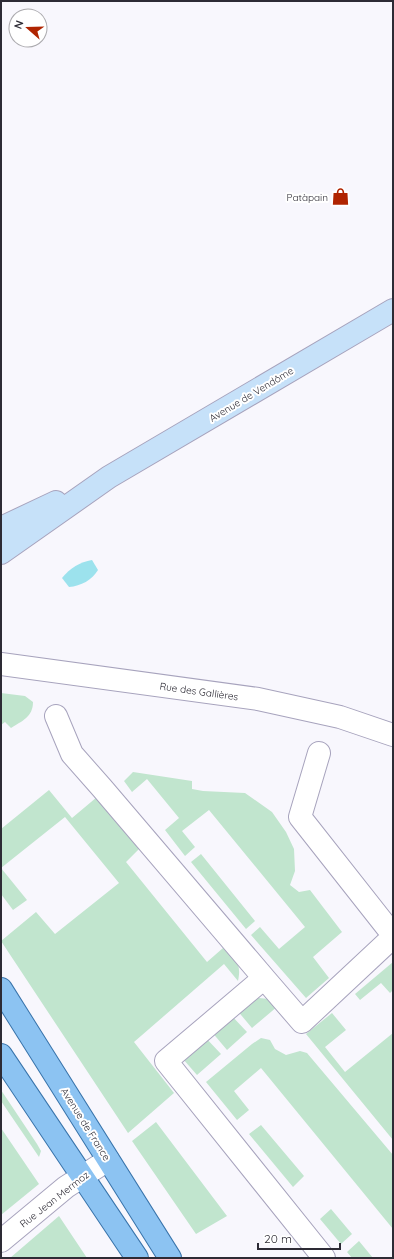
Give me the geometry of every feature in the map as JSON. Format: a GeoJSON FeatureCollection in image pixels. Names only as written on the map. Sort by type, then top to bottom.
{"type":"FeatureCollection","features":[{"type":"Feature","properties":{"kind":"main road","name":"Avenue de Vendôme"},"geometry":{"type":"LineString","coordinates":[[1,553],[110,477],[393,310]]}},
{"type":"Feature","properties":{"kind":"main road","name":"Avenue de Vendôme"},"geometry":{"type":"LineString","coordinates":[[1,528],[110,477]]}},
{"type":"Feature","properties":{"kind":"main road","name":"Avenue de France"},"geometry":{"type":"LineString","coordinates":[[1,989],[170,1258]]}},
{"type":"Feature","properties":{"kind":"main road"},"geometry":{"type":"LineString","coordinates":[[1,1055],[137,1258]]}},
{"type":"Feature","properties":{"kind":"street","name":"Rue des Gallières"},"geometry":{"type":"LineString","coordinates":[[1,664],[258,699],[340,717],[393,735]]}},
{"type":"Feature","properties":{"kind":"street"},"geometry":{"type":"LineString","coordinates":[[56,716],[72,754],[302,1022],[393,936],[300,817],[318,753]]}},
{"type":"Feature","properties":{"kind":"street"},"geometry":{"type":"LineString","coordinates":[[264,978],[166,1061],[324,1258]]}},
{"type":"Feature","properties":{"kind":"street","name":"Rue Jean Mermoz"},"geometry":{"type":"LineString","coordinates":[[1,1240],[66,1187],[108,1160]]}},
{"type":"Feature","properties":{"kind":"green space"},"geometry":{"type":"Polygon","coordinates":[[[1,693],[25,696],[33,702],[33,707],[29,715],[23,721],[11,728],[5,722],[1,725],[1,693]]]}},
{"type":"Feature","properties":{"kind":"green space"},"geometry":{"type":"Polygon","coordinates":[[[133,772],[192,781],[192,789],[245,793],[272,812],[286,832],[294,849],[295,871],[290,885],[299,892],[310,890],[342,932],[313,957],[329,978],[306,998],[251,935],[260,927],[279,949],[305,927],[209,810],[182,831],[195,847],[185,856],[165,830],[179,818],[147,779],[132,792],[124,781],[133,772]]]}},
{"type":"Feature","properties":{"kind":"green space"},"geometry":{"type":"Polygon","coordinates":[[[49,790],[72,818],[97,797],[139,849],[126,862],[207,962],[223,948],[238,965],[238,981],[224,964],[134,1042],[174,1093],[128,1133],[1,941],[36,912],[55,934],[119,883],[65,817],[1,868],[1,829],[49,790]]]}},
{"type":"Feature","properties":{"kind":"green space"},"geometry":{"type":"Polygon","coordinates":[[[201,854],[255,921],[246,929],[191,862],[201,854]]]}},
{"type":"Feature","properties":{"kind":"green space"},"geometry":{"type":"Polygon","coordinates":[[[1,868],[27,900],[13,910],[1,894],[1,868]]]}},
{"type":"Feature","properties":{"kind":"green space"},"geometry":{"type":"Polygon","coordinates":[[[393,962],[393,990],[390,993],[381,983],[360,1000],[355,994],[393,962]]]}},
{"type":"Feature","properties":{"kind":"green space"},"geometry":{"type":"Polygon","coordinates":[[[259,998],[269,999],[278,1006],[252,1028],[236,1009],[248,1000],[259,998]]]}},
{"type":"Feature","properties":{"kind":"green space"},"geometry":{"type":"Polygon","coordinates":[[[332,1013],[346,1030],[325,1047],[345,1072],[393,1033],[393,1140],[306,1034],[332,1013]]]}},
{"type":"Feature","properties":{"kind":"green space"},"geometry":{"type":"Polygon","coordinates":[[[230,1014],[247,1032],[227,1050],[211,1031],[230,1014]]]}},
{"type":"Feature","properties":{"kind":"green space"},"geometry":{"type":"Polygon","coordinates":[[[204,1036],[221,1054],[197,1075],[183,1059],[204,1036]]]}},
{"type":"Feature","properties":{"kind":"green space"},"geometry":{"type":"Polygon","coordinates":[[[261,1038],[270,1040],[275,1049],[286,1055],[300,1051],[307,1053],[393,1155],[393,1229],[261,1068],[234,1091],[249,1110],[237,1120],[206,1082],[261,1038]]]}},
{"type":"Feature","properties":{"kind":"green space"},"geometry":{"type":"Polygon","coordinates":[[[1,1090],[41,1151],[39,1157],[1,1101],[1,1090]]]}},
{"type":"Feature","properties":{"kind":"green space"},"geometry":{"type":"Polygon","coordinates":[[[156,1122],[227,1216],[196,1234],[132,1141],[156,1122]]]}},
{"type":"Feature","properties":{"kind":"green space"},"geometry":{"type":"Polygon","coordinates":[[[261,1125],[304,1176],[293,1187],[249,1134],[261,1125]]]}},
{"type":"Feature","properties":{"kind":"green space"},"geometry":{"type":"Polygon","coordinates":[[[1,1128],[39,1184],[1,1215],[1,1128]]]}},
{"type":"Feature","properties":{"kind":"green space"},"geometry":{"type":"Polygon","coordinates":[[[331,1209],[352,1234],[341,1244],[320,1219],[331,1209]]]}},
{"type":"Feature","properties":{"kind":"green space"},"geometry":{"type":"Polygon","coordinates":[[[59,1216],[87,1258],[10,1258],[59,1216]]]}},
{"type":"Feature","properties":{"kind":"green space"},"geometry":{"type":"Polygon","coordinates":[[[359,1241],[373,1258],[352,1258],[347,1252],[359,1241]]]}},
{"type":"Feature","properties":{"kind":"water"},"geometry":{"type":"Polygon","coordinates":[[[92,560],[98,570],[96,574],[86,582],[69,587],[62,578],[68,571],[76,566],[83,562],[92,560]]]}},
{"type":"Feature","properties":{"kind":"place","name":"Patàpain"},"geometry":{"type":"Point","coordinates":[341,197]}}]}
